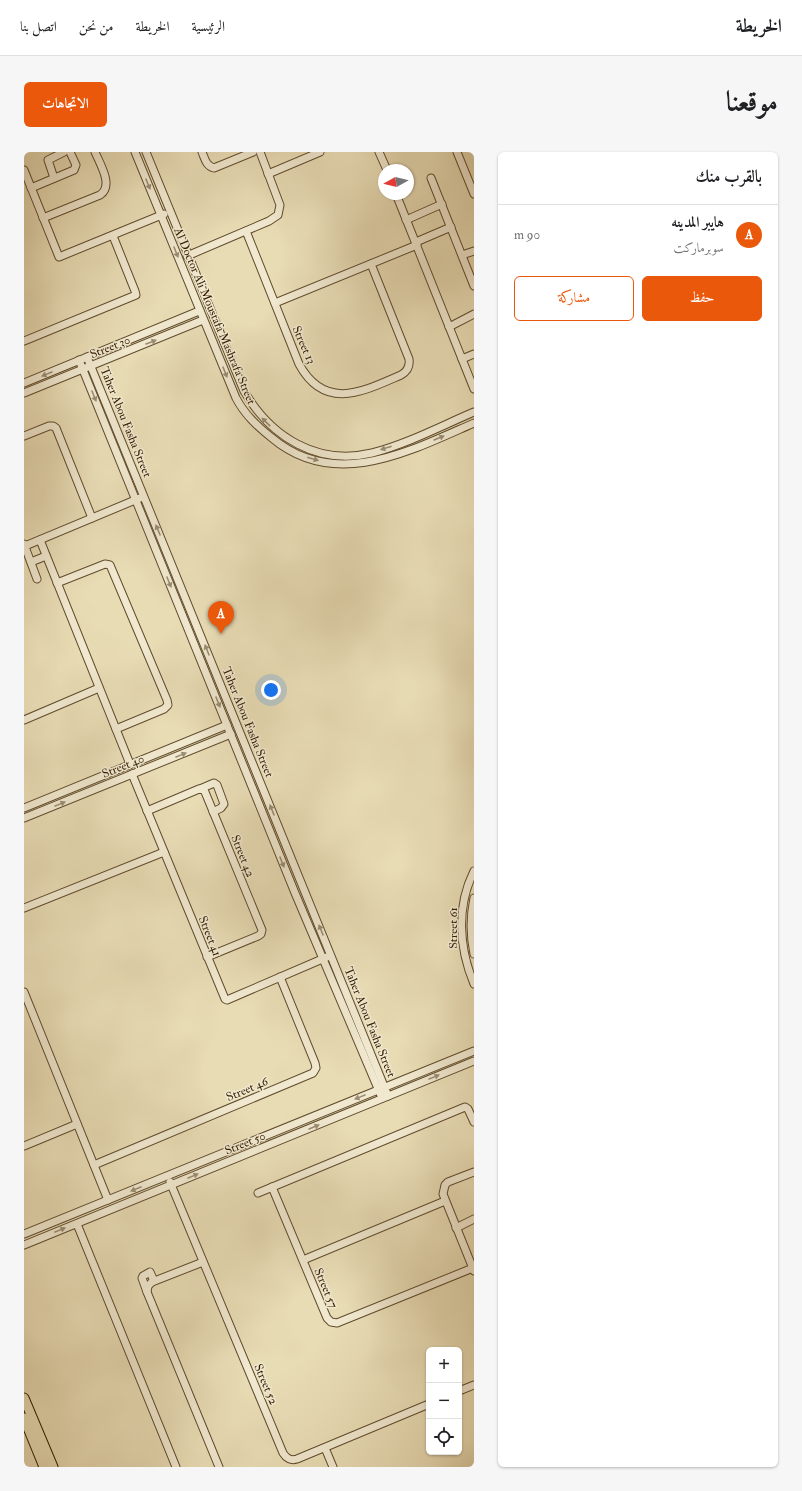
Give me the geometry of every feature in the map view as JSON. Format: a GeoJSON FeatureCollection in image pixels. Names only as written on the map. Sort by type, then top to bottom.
{"type":"FeatureCollection","features":[{"type":"Feature","properties":{"kind":"main road"},"geometry":{"type":"LineString","coordinates":[[24,1398],[39,1444],[44,1467]]}},
{"type":"Feature","properties":{"kind":"main road"},"geometry":{"type":"LineString","coordinates":[[24,1418],[53,1467]]}},
{"type":"Feature","properties":{"kind":"street"},"geometry":{"type":"LineString","coordinates":[[54,178],[48,160],[64,152]]}},
{"type":"Feature","properties":{"kind":"street"},"geometry":{"type":"LineString","coordinates":[[31,188],[74,170],[76,165],[70,152]]}},
{"type":"Feature","properties":{"kind":"street"},"geometry":{"type":"LineString","coordinates":[[43,218],[104,192],[107,187],[106,181],[95,152]]}},
{"type":"Feature","properties":{"kind":"street","name":"Al Doctor Ali Moustafa Mashrafa Street"},"geometry":{"type":"LineString","coordinates":[[135,152],[236,398],[242,409],[252,421],[285,448],[311,459],[342,464],[371,462],[410,450],[474,423]]}},
{"type":"Feature","properties":{"kind":"street","name":"Al Doctor Ali Moustafa Mashrafa Street"},"geometry":{"type":"LineString","coordinates":[[146,152],[222,342],[244,391],[261,417],[272,428],[285,437],[313,450],[345,456],[371,453],[398,444],[474,412]]}},
{"type":"Feature","properties":{"kind":"street"},"geometry":{"type":"LineString","coordinates":[[202,152],[207,164],[214,168],[253,152]]}},
{"type":"Feature","properties":{"kind":"street"},"geometry":{"type":"LineString","coordinates":[[187,256],[274,219],[280,210],[279,199],[260,152]]}},
{"type":"Feature","properties":{"kind":"street"},"geometry":{"type":"LineString","coordinates":[[268,174],[320,152]]}},
{"type":"Feature","properties":{"kind":"street"},"geometry":{"type":"LineString","coordinates":[[380,152],[385,164]]}},
{"type":"Feature","properties":{"kind":"street"},"geometry":{"type":"LineString","coordinates":[[457,152],[474,194]]}},
{"type":"Feature","properties":{"kind":"street"},"geometry":{"type":"LineString","coordinates":[[140,164],[149,160]]}},
{"type":"Feature","properties":{"kind":"street"},"geometry":{"type":"LineString","coordinates":[[25,175],[59,257],[170,212]]}},
{"type":"Feature","properties":{"kind":"street"},"geometry":{"type":"LineString","coordinates":[[431,178],[474,286]]}},
{"type":"Feature","properties":{"kind":"street"},"geometry":{"type":"LineString","coordinates":[[398,200],[474,389]]}},
{"type":"Feature","properties":{"kind":"street"},"geometry":{"type":"LineString","coordinates":[[406,220],[442,204]]}},
{"type":"Feature","properties":{"kind":"street"},"geometry":{"type":"LineString","coordinates":[[275,303],[371,264],[451,228]]}},
{"type":"Feature","properties":{"kind":"street","name":"Street 13"},"geometry":{"type":"LineString","coordinates":[[246,231],[302,370],[311,381],[324,389],[338,394],[359,392],[405,373],[409,367],[409,359],[371,264]]}},
{"type":"Feature","properties":{"kind":"street"},"geometry":{"type":"LineString","coordinates":[[24,341],[136,295],[136,291],[113,236]]}},
{"type":"Feature","properties":{"kind":"street"},"geometry":{"type":"LineString","coordinates":[[462,255],[474,250]]}},
{"type":"Feature","properties":{"kind":"street","name":"Street 30"},"geometry":{"type":"LineString","coordinates":[[24,383],[199,311]]}},
{"type":"Feature","properties":{"kind":"street"},"geometry":{"type":"LineString","coordinates":[[449,327],[474,314]]}},
{"type":"Feature","properties":{"kind":"street","name":"Street 30"},"geometry":{"type":"LineString","coordinates":[[24,393],[203,320]]}},
{"type":"Feature","properties":{"kind":"street"},"geometry":{"type":"LineString","coordinates":[[214,345],[222,342]]}},
{"type":"Feature","properties":{"kind":"street"},"geometry":{"type":"LineString","coordinates":[[462,359],[474,354]]}},
{"type":"Feature","properties":{"kind":"street","name":"Taher Abou Fasha Street"},"geometry":{"type":"LineString","coordinates":[[87,357],[331,955],[381,1089]]}},
{"type":"Feature","properties":{"kind":"street","name":"Taher Abou Fasha Street"},"geometry":{"type":"LineString","coordinates":[[79,360],[323,959],[385,1097]]}},
{"type":"Feature","properties":{"kind":"street"},"geometry":{"type":"LineString","coordinates":[[24,436],[49,426],[56,428],[92,518]]}},
{"type":"Feature","properties":{"kind":"street"},"geometry":{"type":"LineString","coordinates":[[37,579],[24,545],[40,540],[143,496]]}},
{"type":"Feature","properties":{"kind":"street"},"geometry":{"type":"LineString","coordinates":[[40,540],[130,764]]}},
{"type":"Feature","properties":{"kind":"street"},"geometry":{"type":"LineString","coordinates":[[31,562],[46,556]]}},
{"type":"Feature","properties":{"kind":"street"},"geometry":{"type":"LineString","coordinates":[[57,583],[103,564],[110,565],[167,700],[168,704],[164,708],[116,729]]}},
{"type":"Feature","properties":{"kind":"street"},"geometry":{"type":"LineString","coordinates":[[24,720],[99,688]]}},
{"type":"Feature","properties":{"kind":"street","name":"Street 40"},"geometry":{"type":"LineString","coordinates":[[24,808],[227,725]]}},
{"type":"Feature","properties":{"kind":"street","name":"Street 40"},"geometry":{"type":"LineString","coordinates":[[24,818],[231,734]]}},
{"type":"Feature","properties":{"kind":"street","name":"Street 41"},"geometry":{"type":"LineString","coordinates":[[132,774],[226,1000],[331,955]]}},
{"type":"Feature","properties":{"kind":"street"},"geometry":{"type":"LineString","coordinates":[[147,811],[214,783],[217,785],[224,804],[222,808],[213,812]]}},
{"type":"Feature","properties":{"kind":"street","name":"Street 42"},"geometry":{"type":"LineString","coordinates":[[200,789],[205,791],[262,932],[258,936],[207,957]]}},
{"type":"Feature","properties":{"kind":"street"},"geometry":{"type":"LineString","coordinates":[[24,908],[164,852]]}},
{"type":"Feature","properties":{"kind":"street","name":"Street 61"},"geometry":{"type":"LineString","coordinates":[[474,871],[464,898],[461,922],[461,934],[465,958],[474,984]]}},
{"type":"Feature","properties":{"kind":"street","name":"Street 61"},"geometry":{"type":"LineString","coordinates":[[474,898],[471,932],[474,954]]}},
{"type":"Feature","properties":{"kind":"street","name":"Street 46"},"geometry":{"type":"LineString","coordinates":[[94,1165],[313,1073],[316,1068],[315,1063],[280,977]]}},
{"type":"Feature","properties":{"kind":"street"},"geometry":{"type":"LineString","coordinates":[[24,992],[108,1200]]}},
{"type":"Feature","properties":{"kind":"street","name":"Street 50"},"geometry":{"type":"LineString","coordinates":[[24,1234],[474,1051]]}},
{"type":"Feature","properties":{"kind":"street","name":"Street 50"},"geometry":{"type":"LineString","coordinates":[[24,1245],[474,1061]]}},
{"type":"Feature","properties":{"kind":"street"},"geometry":{"type":"LineString","coordinates":[[258,1193],[465,1107],[468,1109],[474,1122]]}},
{"type":"Feature","properties":{"kind":"street"},"geometry":{"type":"LineString","coordinates":[[24,1146],[77,1124]]}},
{"type":"Feature","properties":{"kind":"street"},"geometry":{"type":"LineString","coordinates":[[473,1270],[445,1201],[443,1189],[448,1182],[474,1172]]}},
{"type":"Feature","properties":{"kind":"street","name":"Street 52"},"geometry":{"type":"LineString","coordinates":[[167,1176],[284,1456],[289,1459],[297,1459],[426,1405]]}},
{"type":"Feature","properties":{"kind":"street","name":"Street 57"},"geometry":{"type":"LineString","coordinates":[[272,1187],[327,1318],[334,1323],[473,1270]]}},
{"type":"Feature","properties":{"kind":"street"},"geometry":{"type":"LineString","coordinates":[[302,1260],[445,1201]]}},
{"type":"Feature","properties":{"kind":"street"},"geometry":{"type":"LineString","coordinates":[[456,1228],[474,1220]]}},
{"type":"Feature","properties":{"kind":"street"},"geometry":{"type":"LineString","coordinates":[[76,1224],[176,1467]]}},
{"type":"Feature","properties":{"kind":"street"},"geometry":{"type":"LineString","coordinates":[[147,1292],[148,1286],[154,1281],[203,1262]]}},
{"type":"Feature","properties":{"kind":"street"},"geometry":{"type":"LineString","coordinates":[[154,1281],[150,1272],[142,1278],[219,1467]]}},
{"type":"Feature","properties":{"kind":"street"},"geometry":{"type":"LineString","coordinates":[[462,1391],[474,1385]]}},
{"type":"Feature","properties":{"kind":"street"},"geometry":{"type":"LineString","coordinates":[[325,1448],[333,1467]]}},
{"type":"Feature","properties":{"kind":"place","name":"هايبر المدينه"},"geometry":{"type":"Point","coordinates":[221,634]}}]}
